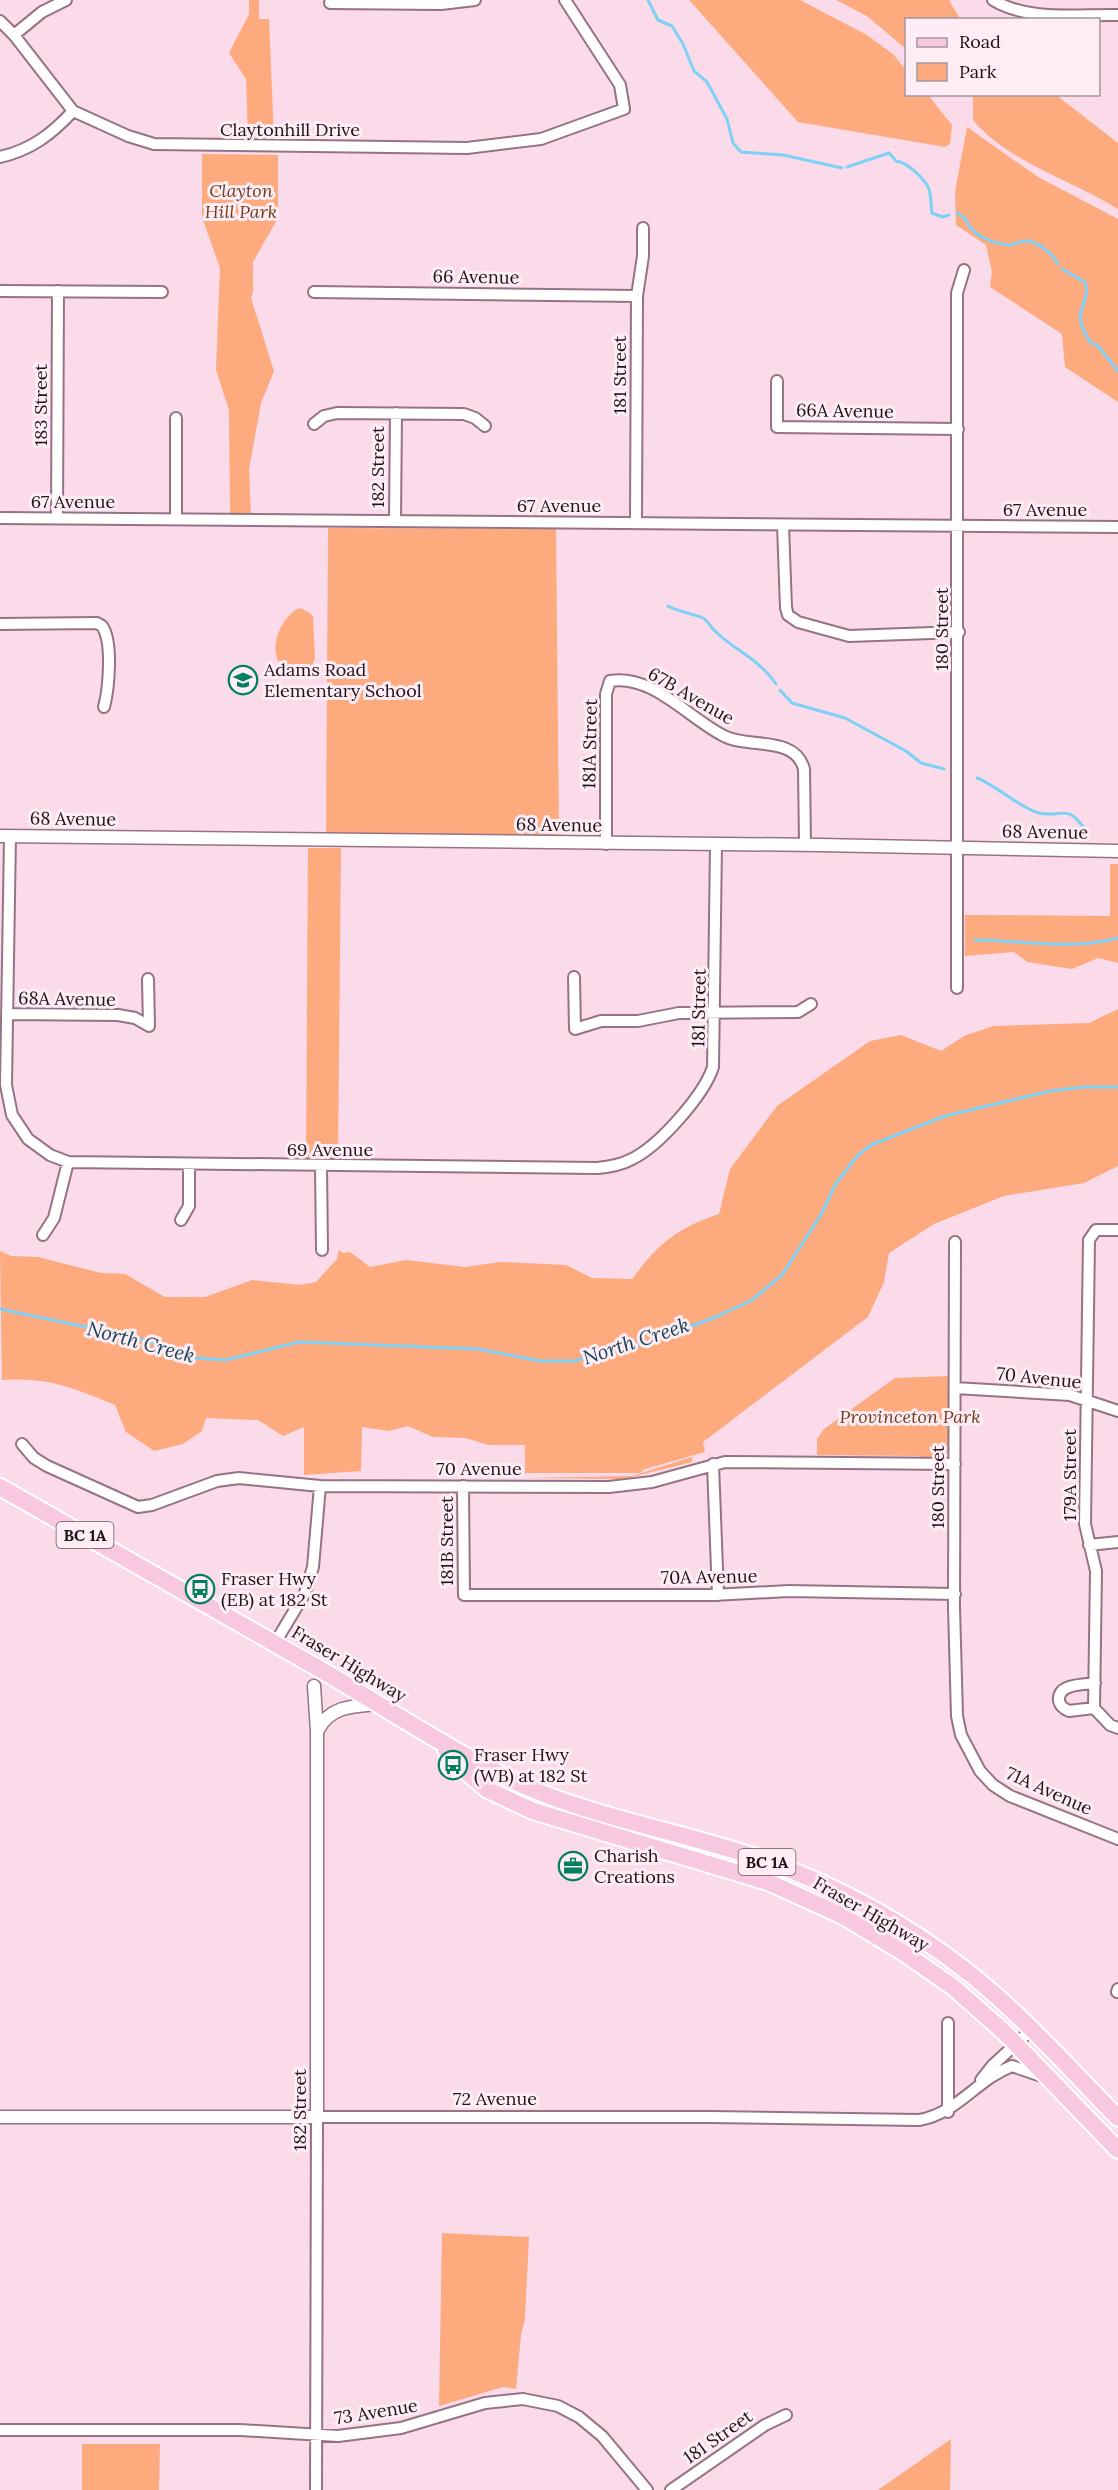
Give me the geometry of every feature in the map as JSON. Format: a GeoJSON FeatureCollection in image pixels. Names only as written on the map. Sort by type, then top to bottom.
{"type":"FeatureCollection","features":[{"type":"Feature","properties":{"kind":"main road","name":"Fraser Highway"},"geometry":{"type":"LineString","coordinates":[[0,1487],[275,1643],[504,1777],[534,1790],[765,1861],[837,1891],[925,1940],[970,1973],[1031,2030],[1118,2118]]}},
{"type":"Feature","properties":{"kind":"main road","name":"Fraser Highway"},"geometry":{"type":"LineString","coordinates":[[428,1733],[488,1790],[534,1811],[768,1882],[843,1916],[904,1953],[953,1987],[1016,2044],[1118,2150]]}},
{"type":"Feature","properties":{"kind":"street"},"geometry":{"type":"LineString","coordinates":[[14,35],[42,12],[66,0]]}},
{"type":"Feature","properties":{"kind":"street"},"geometry":{"type":"LineString","coordinates":[[330,3],[441,4],[475,0]]}},
{"type":"Feature","properties":{"kind":"street","name":"Claytonhill Drive"},"geometry":{"type":"LineString","coordinates":[[0,21],[14,35],[73,111],[128,136],[154,144],[467,148],[541,139],[624,109],[620,85],[565,0]]}},
{"type":"Feature","properties":{"kind":"street"},"geometry":{"type":"LineString","coordinates":[[993,0],[1015,11],[1033,14],[1118,15]]}},
{"type":"Feature","properties":{"kind":"street"},"geometry":{"type":"LineString","coordinates":[[0,157],[29,148],[45,138],[73,111]]}},
{"type":"Feature","properties":{"kind":"street","name":"181 Street"},"geometry":{"type":"LineString","coordinates":[[636,523],[637,296],[643,256],[643,228]]}},
{"type":"Feature","properties":{"kind":"street","name":"180 Street"},"geometry":{"type":"LineString","coordinates":[[957,988],[959,527],[957,293],[964,270]]}},
{"type":"Feature","properties":{"kind":"street"},"geometry":{"type":"LineString","coordinates":[[0,291],[162,292]]}},
{"type":"Feature","properties":{"kind":"street","name":"183 Street"},"geometry":{"type":"LineString","coordinates":[[57,518],[58,291]]}},
{"type":"Feature","properties":{"kind":"street","name":"66 Avenue"},"geometry":{"type":"LineString","coordinates":[[314,292],[637,296]]}},
{"type":"Feature","properties":{"kind":"street","name":"66A Avenue"},"geometry":{"type":"LineString","coordinates":[[777,381],[777,427],[958,429]]}},
{"type":"Feature","properties":{"kind":"street"},"geometry":{"type":"LineString","coordinates":[[314,424],[324,416],[337,413],[396,413],[464,414],[475,418],[485,426]]}},
{"type":"Feature","properties":{"kind":"street","name":"182 Street"},"geometry":{"type":"LineString","coordinates":[[395,521],[396,413]]}},
{"type":"Feature","properties":{"kind":"street"},"geometry":{"type":"LineString","coordinates":[[176,418],[176,519]]}},
{"type":"Feature","properties":{"kind":"street","name":"67 Avenue"},"geometry":{"type":"LineString","coordinates":[[0,518],[1118,527]]}},
{"type":"Feature","properties":{"kind":"street"},"geometry":{"type":"LineString","coordinates":[[783,525],[786,608],[788,615],[798,622],[861,638],[912,632],[959,632]]}},
{"type":"Feature","properties":{"kind":"street"},"geometry":{"type":"LineString","coordinates":[[0,624],[97,623],[102,626],[107,636],[108,685],[104,707]]}},
{"type":"Feature","properties":{"kind":"street","name":"67B Avenue"},"geometry":{"type":"LineString","coordinates":[[610,681],[626,679],[652,690],[726,737],[791,750],[801,758],[804,769],[805,844]]}},
{"type":"Feature","properties":{"kind":"street","name":"181A Street"},"geometry":{"type":"LineString","coordinates":[[606,843],[606,694],[610,681]]}},
{"type":"Feature","properties":{"kind":"street"},"geometry":{"type":"LineString","coordinates":[[5,836],[7,1014]]}},
{"type":"Feature","properties":{"kind":"street","name":"68 Avenue"},"geometry":{"type":"LineString","coordinates":[[5,836],[805,844],[1118,851]]}},
{"type":"Feature","properties":{"kind":"street","name":"181 Street"},"geometry":{"type":"LineString","coordinates":[[648,1149],[702,1092],[709,1081],[715,1056],[716,844]]}},
{"type":"Feature","properties":{"kind":"street"},"geometry":{"type":"LineString","coordinates":[[573,977],[575,1029],[601,1020],[638,1020],[679,1012],[798,1012],[811,1004]]}},
{"type":"Feature","properties":{"kind":"street","name":"68A Avenue"},"geometry":{"type":"LineString","coordinates":[[7,1014],[118,1015],[135,1018],[149,1026],[148,979]]}},
{"type":"Feature","properties":{"kind":"street","name":"69 Avenue"},"geometry":{"type":"LineString","coordinates":[[7,1014],[8,1100],[18,1128],[38,1148],[68,1162],[597,1168],[621,1164],[648,1149]]}},
{"type":"Feature","properties":{"kind":"street"},"geometry":{"type":"LineString","coordinates":[[43,1235],[54,1218],[68,1162]]}},
{"type":"Feature","properties":{"kind":"street"},"geometry":{"type":"LineString","coordinates":[[181,1221],[189,1206],[189,1165]]}},
{"type":"Feature","properties":{"kind":"street"},"geometry":{"type":"LineString","coordinates":[[321,1166],[322,1250]]}},
{"type":"Feature","properties":{"kind":"street","name":"179A Street"},"geometry":{"type":"LineString","coordinates":[[1094,1708],[1096,1571],[1085,1524],[1089,1240],[1096,1230],[1118,1230]]}},
{"type":"Feature","properties":{"kind":"street","name":"180 Street"},"geometry":{"type":"LineString","coordinates":[[955,1242],[956,1695]]}},
{"type":"Feature","properties":{"kind":"street","name":"70 Avenue"},"geometry":{"type":"LineString","coordinates":[[955,1388],[1070,1395],[1118,1410]]}},
{"type":"Feature","properties":{"kind":"street","name":"70 Avenue"},"geometry":{"type":"LineString","coordinates":[[22,1444],[34,1458],[46,1466],[138,1507],[152,1505],[217,1481],[239,1478],[320,1486],[632,1486],[713,1464],[955,1464]]}},
{"type":"Feature","properties":{"kind":"street"},"geometry":{"type":"LineString","coordinates":[[713,1464],[718,1595]]}},
{"type":"Feature","properties":{"kind":"street"},"geometry":{"type":"LineString","coordinates":[[275,1643],[304,1593],[313,1567],[320,1486]]}},
{"type":"Feature","properties":{"kind":"street","name":"181B Street"},"geometry":{"type":"LineString","coordinates":[[464,1486],[464,1595]]}},
{"type":"Feature","properties":{"kind":"street"},"geometry":{"type":"LineString","coordinates":[[1089,1545],[1118,1542]]}},
{"type":"Feature","properties":{"kind":"street","name":"70A Avenue"},"geometry":{"type":"LineString","coordinates":[[464,1595],[718,1595],[789,1591],[955,1594]]}},
{"type":"Feature","properties":{"kind":"street"},"geometry":{"type":"LineString","coordinates":[[1095,1683],[1068,1687],[1059,1699],[1062,1707],[1069,1711],[1094,1708],[1110,1725],[1118,1728]]}},
{"type":"Feature","properties":{"kind":"street","name":"182 Street"},"geometry":{"type":"LineString","coordinates":[[314,1686],[317,1731],[316,2490]]}},
{"type":"Feature","properties":{"kind":"street","name":"71A Avenue"},"geometry":{"type":"LineString","coordinates":[[956,1695],[957,1716],[963,1743],[980,1771],[993,1785],[1010,1796],[1118,1839]]}},
{"type":"Feature","properties":{"kind":"street"},"geometry":{"type":"LineString","coordinates":[[317,1731],[330,1713],[348,1707],[377,1704]]}},
{"type":"Feature","properties":{"kind":"street"},"geometry":{"type":"LineString","coordinates":[[948,2022],[948,2112]]}},
{"type":"Feature","properties":{"kind":"street","name":"72 Avenue"},"geometry":{"type":"LineString","coordinates":[[0,2117],[711,2116],[919,2120],[948,2112],[978,2085],[992,2066],[1031,2030]]}},
{"type":"Feature","properties":{"kind":"street","name":"72 Avenue"},"geometry":{"type":"LineString","coordinates":[[978,2085],[1012,2066],[1048,2079]]}},
{"type":"Feature","properties":{"kind":"street","name":"73 Avenue"},"geometry":{"type":"LineString","coordinates":[[0,2430],[240,2430],[338,2436],[415,2425],[492,2401],[508,2399],[533,2401],[569,2410],[587,2423],[607,2441],[647,2490]]}},
{"type":"Feature","properties":{"kind":"street","name":"181 Street"},"geometry":{"type":"LineString","coordinates":[[671,2490],[765,2425],[786,2415]]}},
{"type":"Feature","properties":{"kind":"green space","name":"Clayton Hill Park"},"geometry":{"type":"Polygon","coordinates":[[[249,0],[259,0],[259,19],[269,19],[274,138],[248,137],[246,79],[229,53],[249,14],[249,0]]]}},
{"type":"Feature","properties":{"kind":"green space"},"geometry":{"type":"Polygon","coordinates":[[[689,0],[800,0],[867,35],[893,54],[905,69],[905,96],[929,96],[952,125],[950,144],[945,147],[798,122],[689,0]]]}},
{"type":"Feature","properties":{"kind":"green space"},"geometry":{"type":"Polygon","coordinates":[[[836,0],[949,0],[959,18],[905,18],[905,48],[867,16],[836,0]]]}},
{"type":"Feature","properties":{"kind":"green space"},"geometry":{"type":"Polygon","coordinates":[[[973,96],[1057,96],[1118,143],[1118,209],[1004,148],[973,120],[973,96]]]}},
{"type":"Feature","properties":{"kind":"green space"},"geometry":{"type":"Polygon","coordinates":[[[967,127],[1038,177],[1118,219],[1118,402],[1065,367],[1062,334],[990,287],[992,272],[986,245],[956,225],[955,192],[967,127]]]}},
{"type":"Feature","properties":{"kind":"green space","name":"Clayton Hill Park"},"geometry":{"type":"Polygon","coordinates":[[[202,154],[278,155],[278,218],[253,262],[251,298],[274,371],[261,403],[249,469],[251,514],[230,514],[229,410],[216,370],[220,268],[202,217],[202,154]]]}},
{"type":"Feature","properties":{"kind":"green space"},"geometry":{"type":"Polygon","coordinates":[[[328,528],[556,529],[559,835],[326,834],[328,528]]]}},
{"type":"Feature","properties":{"kind":"green space"},"geometry":{"type":"Polygon","coordinates":[[[300,608],[313,617],[315,658],[310,671],[301,675],[279,663],[276,656],[279,631],[288,617],[300,608]]]}},
{"type":"Feature","properties":{"kind":"green space"},"geometry":{"type":"Polygon","coordinates":[[[308,848],[341,848],[338,1159],[306,1159],[308,848]]]}},
{"type":"Feature","properties":{"kind":"green space"},"geometry":{"type":"Polygon","coordinates":[[[1110,864],[1118,864],[1118,963],[1098,958],[1072,969],[1027,962],[1014,952],[965,956],[965,915],[1110,916],[1110,864]]]}},
{"type":"Feature","properties":{"kind":"green space"},"geometry":{"type":"Polygon","coordinates":[[[1118,1009],[1118,1166],[1084,1183],[1004,1196],[934,1224],[889,1253],[884,1282],[868,1317],[703,1442],[705,1452],[645,1469],[640,1473],[525,1473],[525,1445],[488,1445],[466,1438],[433,1437],[408,1426],[389,1431],[362,1427],[361,1471],[304,1475],[304,1427],[283,1436],[258,1420],[206,1418],[202,1431],[183,1444],[154,1451],[126,1432],[115,1405],[47,1382],[2,1380],[0,1251],[11,1256],[38,1257],[101,1273],[125,1274],[165,1297],[205,1297],[252,1280],[300,1285],[316,1282],[337,1259],[339,1250],[343,1253],[350,1252],[370,1267],[406,1260],[465,1267],[500,1262],[566,1265],[592,1278],[632,1279],[660,1247],[680,1231],[719,1214],[730,1169],[777,1106],[870,1041],[901,1035],[941,1051],[964,1036],[993,1026],[1089,1023],[1118,1009]]]}},
{"type":"Feature","properties":{"kind":"green space","name":"Provinceton Park"},"geometry":{"type":"Polygon","coordinates":[[[950,1376],[949,1449],[944,1457],[925,1460],[920,1456],[817,1455],[817,1439],[824,1429],[895,1378],[950,1376]]]}},
{"type":"Feature","properties":{"kind":"green space"},"geometry":{"type":"Polygon","coordinates":[[[692,1457],[692,1462],[623,1479],[525,1478],[632,1476],[692,1457]]]}},
{"type":"Feature","properties":{"kind":"green space"},"geometry":{"type":"Polygon","coordinates":[[[442,2233],[529,2237],[525,2318],[521,2335],[516,2389],[503,2387],[439,2406],[442,2233]]]}},
{"type":"Feature","properties":{"kind":"green space"},"geometry":{"type":"Polygon","coordinates":[[[951,2439],[950,2490],[878,2490],[951,2439]]]}},
{"type":"Feature","properties":{"kind":"green space"},"geometry":{"type":"Polygon","coordinates":[[[82,2444],[160,2444],[159,2490],[82,2490],[82,2444]]]}},
{"type":"Feature","properties":{"kind":"waterway"},"geometry":{"type":"LineString","coordinates":[[648,0],[658,20],[672,26],[683,44],[694,71],[707,82],[727,119],[733,143],[741,152],[783,155],[842,168]]}},
{"type":"Feature","properties":{"kind":"waterway"},"geometry":{"type":"LineString","coordinates":[[847,167],[889,153],[896,161],[905,164],[915,172],[927,185],[930,191],[932,213],[943,217],[949,215]]}},
{"type":"Feature","properties":{"kind":"waterway"},"geometry":{"type":"LineString","coordinates":[[957,213],[965,218],[972,229],[983,238],[1010,245],[1029,241],[1048,252],[1058,264]]}},
{"type":"Feature","properties":{"kind":"waterway"},"geometry":{"type":"LineString","coordinates":[[1062,269],[1085,282],[1087,292],[1080,315],[1082,327],[1090,342],[1098,346],[1118,371]]}},
{"type":"Feature","properties":{"kind":"waterway"},"geometry":{"type":"LineString","coordinates":[[668,606],[705,619],[714,631],[763,668],[776,684]]}},
{"type":"Feature","properties":{"kind":"waterway"},"geometry":{"type":"LineString","coordinates":[[780,690],[792,703],[845,718],[906,751],[921,763],[944,769]]}},
{"type":"Feature","properties":{"kind":"waterway"},"geometry":{"type":"LineString","coordinates":[[977,778],[1032,811],[1068,814],[1078,820],[1084,828]]}},
{"type":"Feature","properties":{"kind":"waterway"},"geometry":{"type":"LineString","coordinates":[[975,940],[1083,944],[1118,938]]}},
{"type":"Feature","properties":{"kind":"waterway","name":"North Creek"},"geometry":{"type":"LineString","coordinates":[[0,1309],[138,1338],[194,1358],[226,1360],[299,1342],[478,1349],[540,1361],[574,1361],[645,1343],[716,1317],[752,1300],[782,1275],[822,1213],[835,1185],[857,1156],[871,1145],[945,1116],[1050,1091],[1084,1087],[1118,1087]]}},
{"type":"Feature","properties":{"kind":"place","name":"Adams Road Elementary School"},"geometry":{"type":"Point","coordinates":[243,680]}},
{"type":"Feature","properties":{"kind":"place","name":"Fraser Hwy (EB) at 182 St"},"geometry":{"type":"Point","coordinates":[200,1589]}},
{"type":"Feature","properties":{"kind":"place","name":"Fraser Hwy (WB) at 182 St"},"geometry":{"type":"Point","coordinates":[453,1765]}},
{"type":"Feature","properties":{"kind":"place","name":"Charish Creations"},"geometry":{"type":"Point","coordinates":[573,1866]}}]}
